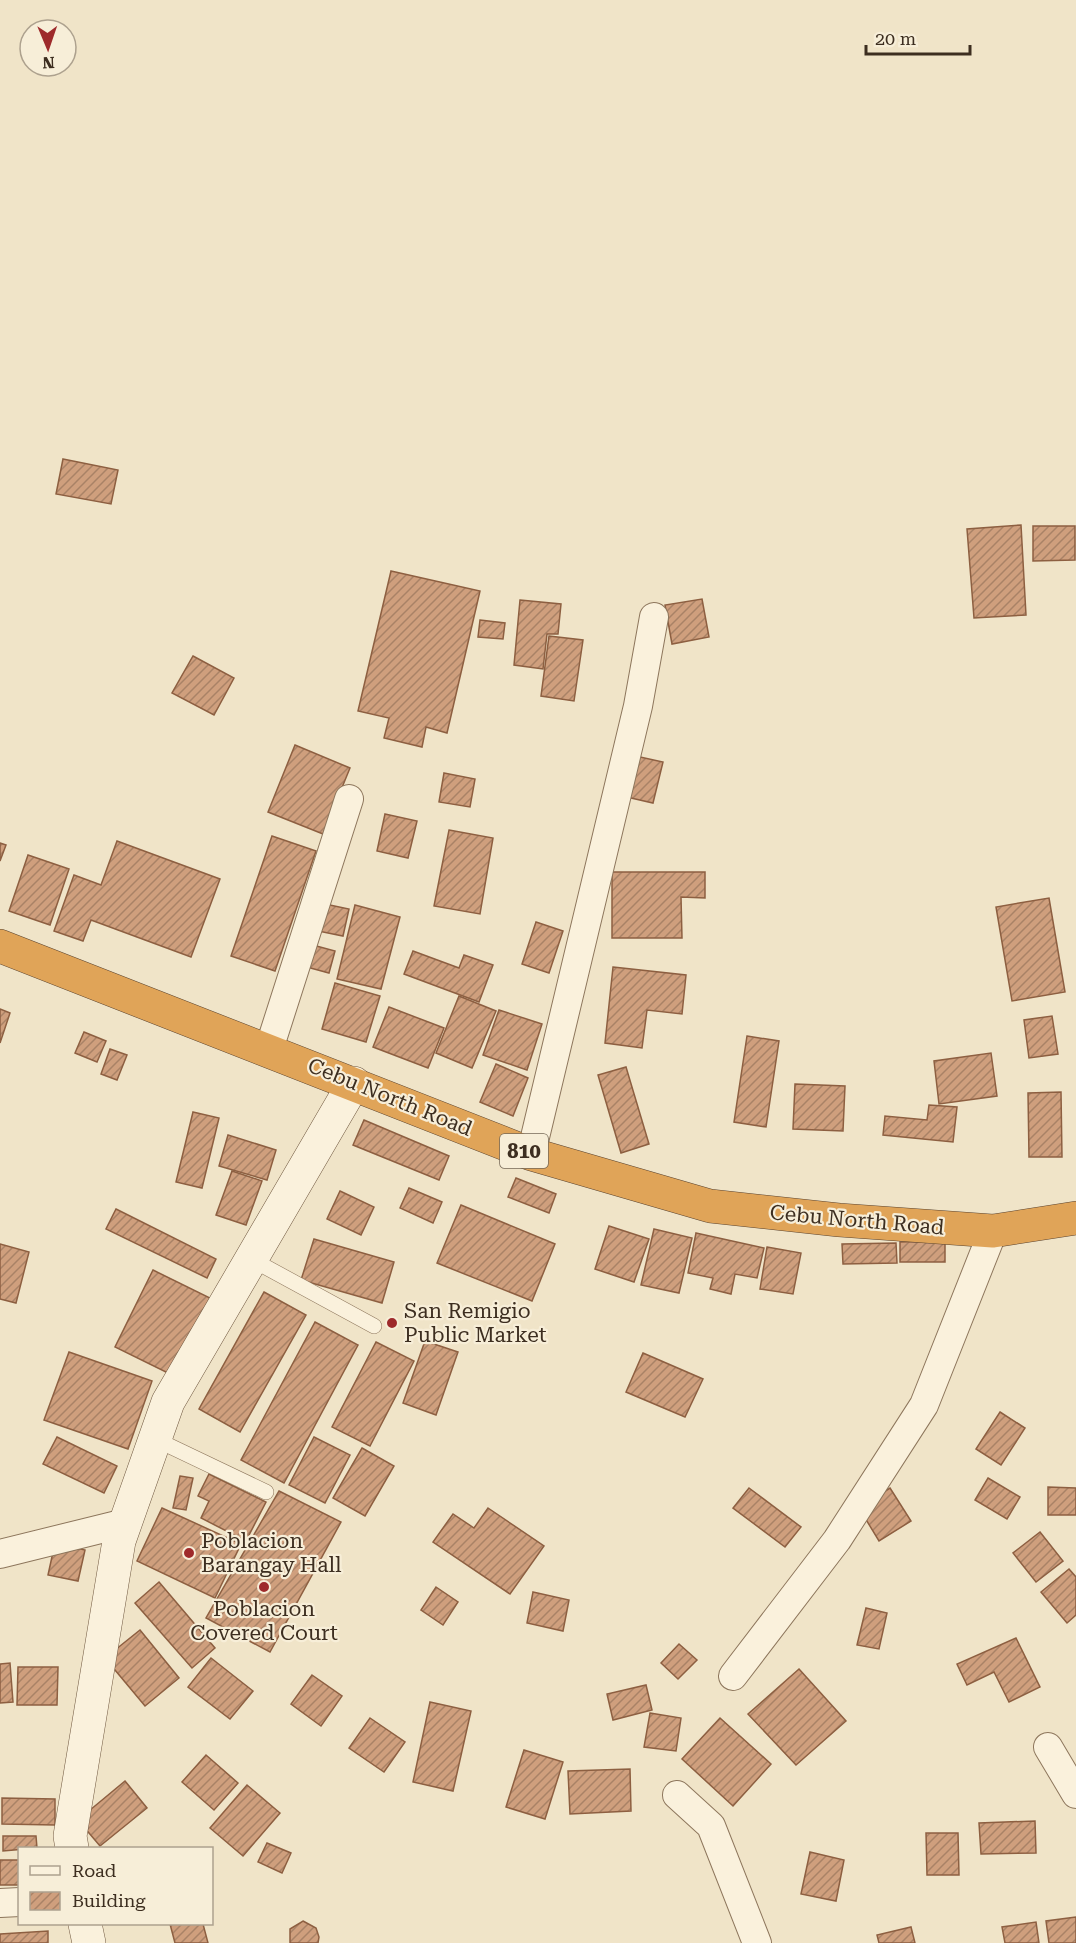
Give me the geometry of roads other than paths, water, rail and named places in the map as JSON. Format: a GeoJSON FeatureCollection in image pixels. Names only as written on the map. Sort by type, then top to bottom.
{"type":"FeatureCollection","features":[{"type":"Feature","properties":{"kind":"highway","name":"Cebu North Road"},"geometry":{"type":"LineString","coordinates":[[0,946],[269,1049],[531,1154],[710,1206],[839,1220],[993,1231],[1076,1218]]}},
{"type":"Feature","properties":{"kind":"street"},"geometry":{"type":"LineString","coordinates":[[531,1154],[638,706],[654,617]]}},
{"type":"Feature","properties":{"kind":"street"},"geometry":{"type":"LineString","coordinates":[[269,1049],[350,799]]}},
{"type":"Feature","properties":{"kind":"street"},"geometry":{"type":"LineString","coordinates":[[72,1847],[70,1836],[119,1541],[168,1402],[354,1083]]}},
{"type":"Feature","properties":{"kind":"street"},"geometry":{"type":"LineString","coordinates":[[734,1676],[837,1540],[924,1405],[993,1231]]}},
{"type":"Feature","properties":{"kind":"street"},"geometry":{"type":"LineString","coordinates":[[0,1554],[125,1523]]}},
{"type":"Feature","properties":{"kind":"street"},"geometry":{"type":"LineString","coordinates":[[1048,1748],[1076,1794]]}},
{"type":"Feature","properties":{"kind":"street"},"geometry":{"type":"LineString","coordinates":[[677,1795],[711,1826],[757,1943]]}},
{"type":"Feature","properties":{"kind":"street"},"geometry":{"type":"LineString","coordinates":[[0,1903],[18,1902]]}},
{"type":"Feature","properties":{"kind":"street"},"geometry":{"type":"LineString","coordinates":[[85,1925],[89,1943]]}},
{"type":"Feature","properties":{"kind":"lane"},"geometry":{"type":"LineString","coordinates":[[251,1259],[374,1326]]}},
{"type":"Feature","properties":{"kind":"lane"},"geometry":{"type":"LineString","coordinates":[[155,1439],[266,1492]]}},
{"type":"Feature","properties":{"kind":"place","name":"San Remigio Public Market"},"geometry":{"type":"Point","coordinates":[392,1323]}},
{"type":"Feature","properties":{"kind":"place","name":"Poblacion Barangay Hall"},"geometry":{"type":"Point","coordinates":[189,1553]}},
{"type":"Feature","properties":{"kind":"place","name":"Poblacion Covered Court"},"geometry":{"type":"Point","coordinates":[264,1587]}}]}
